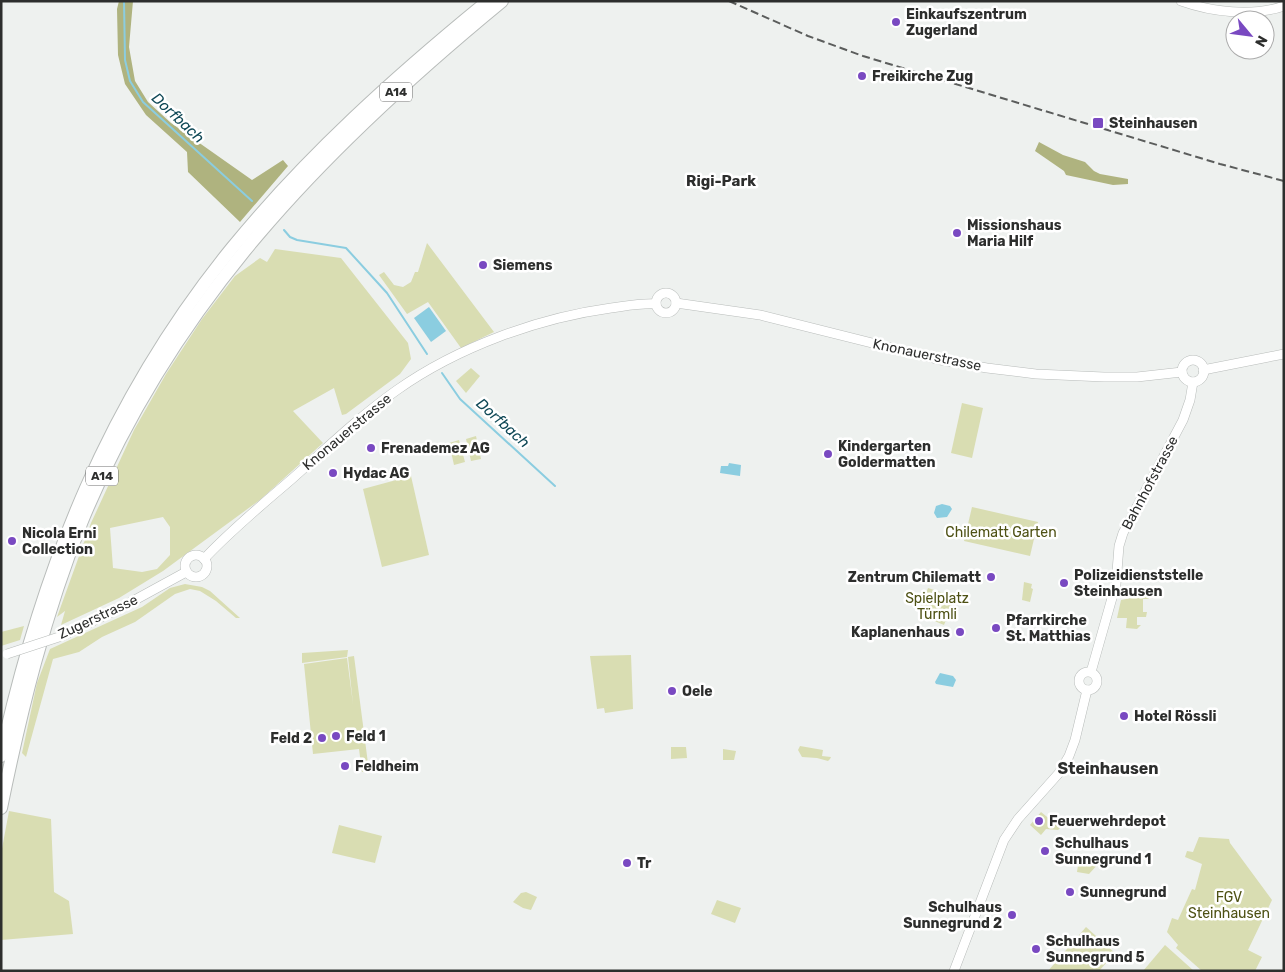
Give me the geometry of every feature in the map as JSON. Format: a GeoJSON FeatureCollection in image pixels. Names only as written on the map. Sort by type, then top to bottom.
{"type":"FeatureCollection","features":[{"type":"Feature","properties":{"kind":"highway","name":"A14"},"geometry":{"type":"LineString","coordinates":[[1,756],[34,628],[73,515],[121,414],[163,343],[187,307],[232,247],[304,167],[381,94],[488,1]]}},
{"type":"Feature","properties":{"kind":"highway","name":"A14"},"geometry":{"type":"LineString","coordinates":[[1,808],[16,736],[34,665],[74,542],[119,440],[168,355],[197,311],[229,268],[297,190],[390,97],[502,1]]}},
{"type":"Feature","properties":{"kind":"street"},"geometry":{"type":"LineString","coordinates":[[1181,1],[1198,7],[1222,10],[1259,10],[1284,6]]}},
{"type":"Feature","properties":{"kind":"street","name":"Knonauerstrasse"},"geometry":{"type":"LineString","coordinates":[[664,293],[673,296],[676,303],[673,310],[664,313],[659,311],[656,304],[659,296],[664,293]]}},
{"type":"Feature","properties":{"kind":"street","name":"Knonauerstrasse"},"geometry":{"type":"LineString","coordinates":[[204,559],[238,525],[370,410],[426,372],[470,349],[535,325],[584,312],[646,303],[656,304]]}},
{"type":"Feature","properties":{"kind":"street","name":"Knonauerstrasse"},"geometry":{"type":"LineString","coordinates":[[676,303],[760,315],[940,360],[987,368],[1036,374],[1104,378],[1137,377],[1182,372]]}},
{"type":"Feature","properties":{"kind":"street"},"geometry":{"type":"LineString","coordinates":[[1203,370],[1284,354]]}},
{"type":"Feature","properties":{"kind":"street"},"geometry":{"type":"LineString","coordinates":[[1190,361],[1199,362],[1203,370],[1201,378],[1193,382],[1186,379],[1182,372],[1184,365],[1190,361]]}},
{"type":"Feature","properties":{"kind":"street","name":"Bahnhofstrasse"},"geometry":{"type":"LineString","coordinates":[[1091,672],[1114,590],[1119,546],[1123,533],[1183,420],[1190,400],[1193,382]]}},
{"type":"Feature","properties":{"kind":"street"},"geometry":{"type":"LineString","coordinates":[[198,555],[204,559],[207,566],[201,576],[194,578],[186,572],[184,564],[191,556],[198,555]]}},
{"type":"Feature","properties":{"kind":"street","name":"Zugerstrasse"},"geometry":{"type":"LineString","coordinates":[[4,655],[62,636],[122,607],[186,572]]}},
{"type":"Feature","properties":{"kind":"street"},"geometry":{"type":"LineString","coordinates":[[1085,672],[1091,672],[1096,676],[1097,684],[1094,688],[1087,690],[1081,687],[1079,679],[1085,672]]}},
{"type":"Feature","properties":{"kind":"street"},"geometry":{"type":"LineString","coordinates":[[954,971],[1004,840],[1018,819],[1059,773],[1069,756],[1079,727],[1087,690]]}},
{"type":"Feature","properties":{"kind":"green space"},"geometry":{"type":"Polygon","coordinates":[[[119,1],[133,1],[129,47],[135,81],[148,102],[171,123],[252,180],[283,160],[288,166],[240,222],[188,172],[187,152],[146,115],[125,84],[118,55],[117,9],[119,1]]]}},
{"type":"Feature","properties":{"kind":"green space"},"geometry":{"type":"Polygon","coordinates":[[[1039,142],[1063,155],[1085,162],[1100,174],[1128,179],[1128,184],[1113,185],[1066,175],[1064,171],[1035,151],[1039,142]]]}},
{"type":"Feature","properties":{"kind":"green space"},"geometry":{"type":"Polygon","coordinates":[[[427,243],[494,332],[461,348],[428,302],[407,314],[379,275],[384,272],[394,285],[403,287],[411,282],[415,272],[418,272],[427,243]]]}},
{"type":"Feature","properties":{"kind":"green space"},"geometry":{"type":"Polygon","coordinates":[[[275,249],[341,258],[408,343],[411,359],[400,374],[346,414],[342,415],[334,388],[293,411],[323,443],[261,499],[163,571],[119,598],[61,625],[65,611],[57,617],[91,523],[134,430],[166,374],[202,319],[235,276],[260,258],[267,262],[275,249]],[[163,517],[110,528],[113,568],[142,572],[157,569],[170,555],[170,527],[163,517]]]}},
{"type":"Feature","properties":{"kind":"green space"},"geometry":{"type":"Polygon","coordinates":[[[471,368],[480,376],[466,393],[456,381],[471,368]]]}},
{"type":"Feature","properties":{"kind":"green space"},"geometry":{"type":"Polygon","coordinates":[[[962,403],[983,408],[972,458],[951,453],[962,403]]]}},
{"type":"Feature","properties":{"kind":"green space"},"geometry":{"type":"Polygon","coordinates":[[[476,436],[481,459],[471,461],[466,439],[476,436]]]}},
{"type":"Feature","properties":{"kind":"green space"},"geometry":{"type":"Polygon","coordinates":[[[459,440],[465,462],[454,465],[449,443],[459,440]]]}},
{"type":"Feature","properties":{"kind":"green space"},"geometry":{"type":"Polygon","coordinates":[[[411,476],[429,555],[382,567],[363,489],[411,476]]]}},
{"type":"Feature","properties":{"kind":"green space","name":"Chilematt Garten"},"geometry":{"type":"Polygon","coordinates":[[[972,507],[1038,522],[1030,556],[964,541],[972,507]]]}},
{"type":"Feature","properties":{"kind":"green space"},"geometry":{"type":"Polygon","coordinates":[[[1024,582],[1032,584],[1031,588],[1033,589],[1030,602],[1022,600],[1024,582]]]}},
{"type":"Feature","properties":{"kind":"green space"},"geometry":{"type":"Polygon","coordinates":[[[185,584],[202,587],[210,591],[240,618],[236,618],[216,601],[200,591],[190,589],[175,594],[135,622],[102,637],[79,652],[53,659],[26,757],[22,753],[37,683],[50,649],[142,607],[170,588],[185,584]]]}},
{"type":"Feature","properties":{"kind":"green space","name":"Spielplatz Türmli"},"geometry":{"type":"Polygon","coordinates":[[[928,588],[953,596],[954,600],[944,625],[918,614],[928,588]]]}},
{"type":"Feature","properties":{"kind":"green space"},"geometry":{"type":"Polygon","coordinates":[[[1147,595],[1149,599],[1143,599],[1143,612],[1147,612],[1146,617],[1137,617],[1137,625],[1141,625],[1137,629],[1126,628],[1127,618],[1117,618],[1121,600],[1147,595]]]}},
{"type":"Feature","properties":{"kind":"green space"},"geometry":{"type":"Polygon","coordinates":[[[24,626],[20,640],[1,646],[1,632],[24,626]]]}},
{"type":"Feature","properties":{"kind":"green space"},"geometry":{"type":"Polygon","coordinates":[[[348,650],[347,657],[302,663],[302,653],[348,650]]]}},
{"type":"Feature","properties":{"kind":"green space"},"geometry":{"type":"Polygon","coordinates":[[[631,655],[633,709],[605,713],[604,708],[597,709],[590,656],[631,655]]]}},
{"type":"Feature","properties":{"kind":"green space"},"geometry":{"type":"Polygon","coordinates":[[[354,656],[369,771],[362,772],[359,749],[313,754],[304,664],[347,658],[353,704],[348,657],[354,656]]]}},
{"type":"Feature","properties":{"kind":"green space"},"geometry":{"type":"Polygon","coordinates":[[[800,746],[823,750],[822,756],[831,757],[828,761],[802,757],[798,750],[800,746]]]}},
{"type":"Feature","properties":{"kind":"green space"},"geometry":{"type":"Polygon","coordinates":[[[671,747],[686,747],[687,758],[671,759],[671,747]]]}},
{"type":"Feature","properties":{"kind":"green space"},"geometry":{"type":"Polygon","coordinates":[[[723,749],[736,751],[734,760],[723,760],[723,749]]]}},
{"type":"Feature","properties":{"kind":"green space"},"geometry":{"type":"Polygon","coordinates":[[[9,811],[51,819],[54,892],[69,901],[73,934],[1,940],[1,854],[9,811]]]}},
{"type":"Feature","properties":{"kind":"green space"},"geometry":{"type":"Polygon","coordinates":[[[1041,812],[1052,821],[1055,818],[1063,825],[1058,830],[1046,829],[1041,835],[1030,825],[1041,812]]]}},
{"type":"Feature","properties":{"kind":"green space"},"geometry":{"type":"Polygon","coordinates":[[[339,825],[382,836],[375,863],[332,853],[339,825]]]}},
{"type":"Feature","properties":{"kind":"green space","name":"FGV Steinhausen"},"geometry":{"type":"Polygon","coordinates":[[[1199,837],[1229,839],[1272,900],[1248,950],[1262,957],[1255,971],[1202,971],[1176,948],[1178,945],[1167,932],[1172,918],[1178,920],[1192,889],[1195,890],[1202,864],[1185,857],[1187,851],[1193,852],[1199,837]]]}},
{"type":"Feature","properties":{"kind":"green space"},"geometry":{"type":"Polygon","coordinates":[[[1079,859],[1100,862],[1089,874],[1077,872],[1079,859]]]}},
{"type":"Feature","properties":{"kind":"green space"},"geometry":{"type":"Polygon","coordinates":[[[526,892],[537,897],[531,910],[513,902],[521,893],[526,892]]]}},
{"type":"Feature","properties":{"kind":"green space"},"geometry":{"type":"Polygon","coordinates":[[[717,900],[741,908],[735,923],[711,914],[717,900]]]}},
{"type":"Feature","properties":{"kind":"green space"},"geometry":{"type":"Polygon","coordinates":[[[1086,927],[1115,953],[1099,971],[1048,971],[1086,927]]]}},
{"type":"Feature","properties":{"kind":"green space"},"geometry":{"type":"Polygon","coordinates":[[[1165,945],[1194,971],[1143,971],[1165,945]]]}},
{"type":"Feature","properties":{"kind":"water"},"geometry":{"type":"Polygon","coordinates":[[[429,307],[446,331],[431,342],[414,318],[429,307]]]}},
{"type":"Feature","properties":{"kind":"water"},"geometry":{"type":"Polygon","coordinates":[[[729,463],[741,465],[740,476],[720,473],[721,466],[728,466],[729,463]]]}},
{"type":"Feature","properties":{"kind":"water"},"geometry":{"type":"Polygon","coordinates":[[[942,504],[950,506],[952,509],[947,517],[937,518],[934,513],[936,506],[942,504]]]}},
{"type":"Feature","properties":{"kind":"water"},"geometry":{"type":"Polygon","coordinates":[[[940,673],[953,676],[956,680],[953,687],[936,684],[935,682],[940,673]]]}},
{"type":"Feature","properties":{"kind":"waterway","name":"Dorfbach"},"geometry":{"type":"LineString","coordinates":[[124,1],[125,60],[130,81],[143,102],[252,201]]}},
{"type":"Feature","properties":{"kind":"waterway","name":"Dorfbach"},"geometry":{"type":"LineString","coordinates":[[284,230],[290,237],[297,240],[346,248],[387,293],[427,354]]}},
{"type":"Feature","properties":{"kind":"waterway","name":"Dorfbach"},"geometry":{"type":"LineString","coordinates":[[442,373],[460,399],[555,486]]}},
{"type":"Feature","properties":{"kind":"railway"},"geometry":{"type":"LineString","coordinates":[[729,1],[808,36],[863,56],[1220,164],[1284,181]]}},
{"type":"Feature","properties":{"kind":"place","name":"Einkaufszentrum Zugerland"},"geometry":{"type":"Point","coordinates":[896,22]}},
{"type":"Feature","properties":{"kind":"place","name":"Freikirche Zug"},"geometry":{"type":"Point","coordinates":[862,76]}},
{"type":"Feature","properties":{"kind":"place","name":"Steinhausen"},"geometry":{"type":"Point","coordinates":[1098,123]}},
{"type":"Feature","properties":{"kind":"place","name":"Missionshaus Maria Hilf"},"geometry":{"type":"Point","coordinates":[957,233]}},
{"type":"Feature","properties":{"kind":"place","name":"Siemens"},"geometry":{"type":"Point","coordinates":[483,265]}},
{"type":"Feature","properties":{"kind":"place","name":"Frenademez AG"},"geometry":{"type":"Point","coordinates":[371,448]}},
{"type":"Feature","properties":{"kind":"place","name":"Kindergarten Goldermatten"},"geometry":{"type":"Point","coordinates":[828,454]}},
{"type":"Feature","properties":{"kind":"place","name":"Hydac AG"},"geometry":{"type":"Point","coordinates":[333,473]}},
{"type":"Feature","properties":{"kind":"place","name":"Nicola Erni Collection"},"geometry":{"type":"Point","coordinates":[12,541]}},
{"type":"Feature","properties":{"kind":"place","name":"Zentrum Chilematt"},"geometry":{"type":"Point","coordinates":[991,577]}},
{"type":"Feature","properties":{"kind":"place","name":"Polizeidienststelle Steinhausen"},"geometry":{"type":"Point","coordinates":[1064,583]}},
{"type":"Feature","properties":{"kind":"place","name":"Pfarrkirche St. Matthias"},"geometry":{"type":"Point","coordinates":[996,628]}},
{"type":"Feature","properties":{"kind":"place","name":"Kaplanenhaus"},"geometry":{"type":"Point","coordinates":[960,632]}},
{"type":"Feature","properties":{"kind":"place","name":"Oele"},"geometry":{"type":"Point","coordinates":[672,691]}},
{"type":"Feature","properties":{"kind":"place","name":"Hotel Rössli"},"geometry":{"type":"Point","coordinates":[1124,716]}},
{"type":"Feature","properties":{"kind":"place","name":"Feld 1"},"geometry":{"type":"Point","coordinates":[336,736]}},
{"type":"Feature","properties":{"kind":"place","name":"Feld 2"},"geometry":{"type":"Point","coordinates":[322,738]}},
{"type":"Feature","properties":{"kind":"place","name":"Feldheim"},"geometry":{"type":"Point","coordinates":[345,766]}},
{"type":"Feature","properties":{"kind":"place","name":"Feuerwehrdepot"},"geometry":{"type":"Point","coordinates":[1039,821]}},
{"type":"Feature","properties":{"kind":"place","name":"Schulhaus Sunnegrund 1"},"geometry":{"type":"Point","coordinates":[1045,851]}},
{"type":"Feature","properties":{"kind":"place","name":"Tr"},"geometry":{"type":"Point","coordinates":[627,863]}},
{"type":"Feature","properties":{"kind":"place","name":"Sunnegrund"},"geometry":{"type":"Point","coordinates":[1070,892]}},
{"type":"Feature","properties":{"kind":"place","name":"Schulhaus Sunnegrund 2"},"geometry":{"type":"Point","coordinates":[1012,915]}},
{"type":"Feature","properties":{"kind":"place","name":"Schulhaus Sunnegrund 5"},"geometry":{"type":"Point","coordinates":[1036,949]}},
{"type":"Feature","properties":{"kind":"district","name":"Rigi-Park"},"geometry":{"type":"Point","coordinates":[721,181]}},
{"type":"Feature","properties":{"kind":"district","name":"Steinhausen"},"geometry":{"type":"Point","coordinates":[1108,768]}}]}
